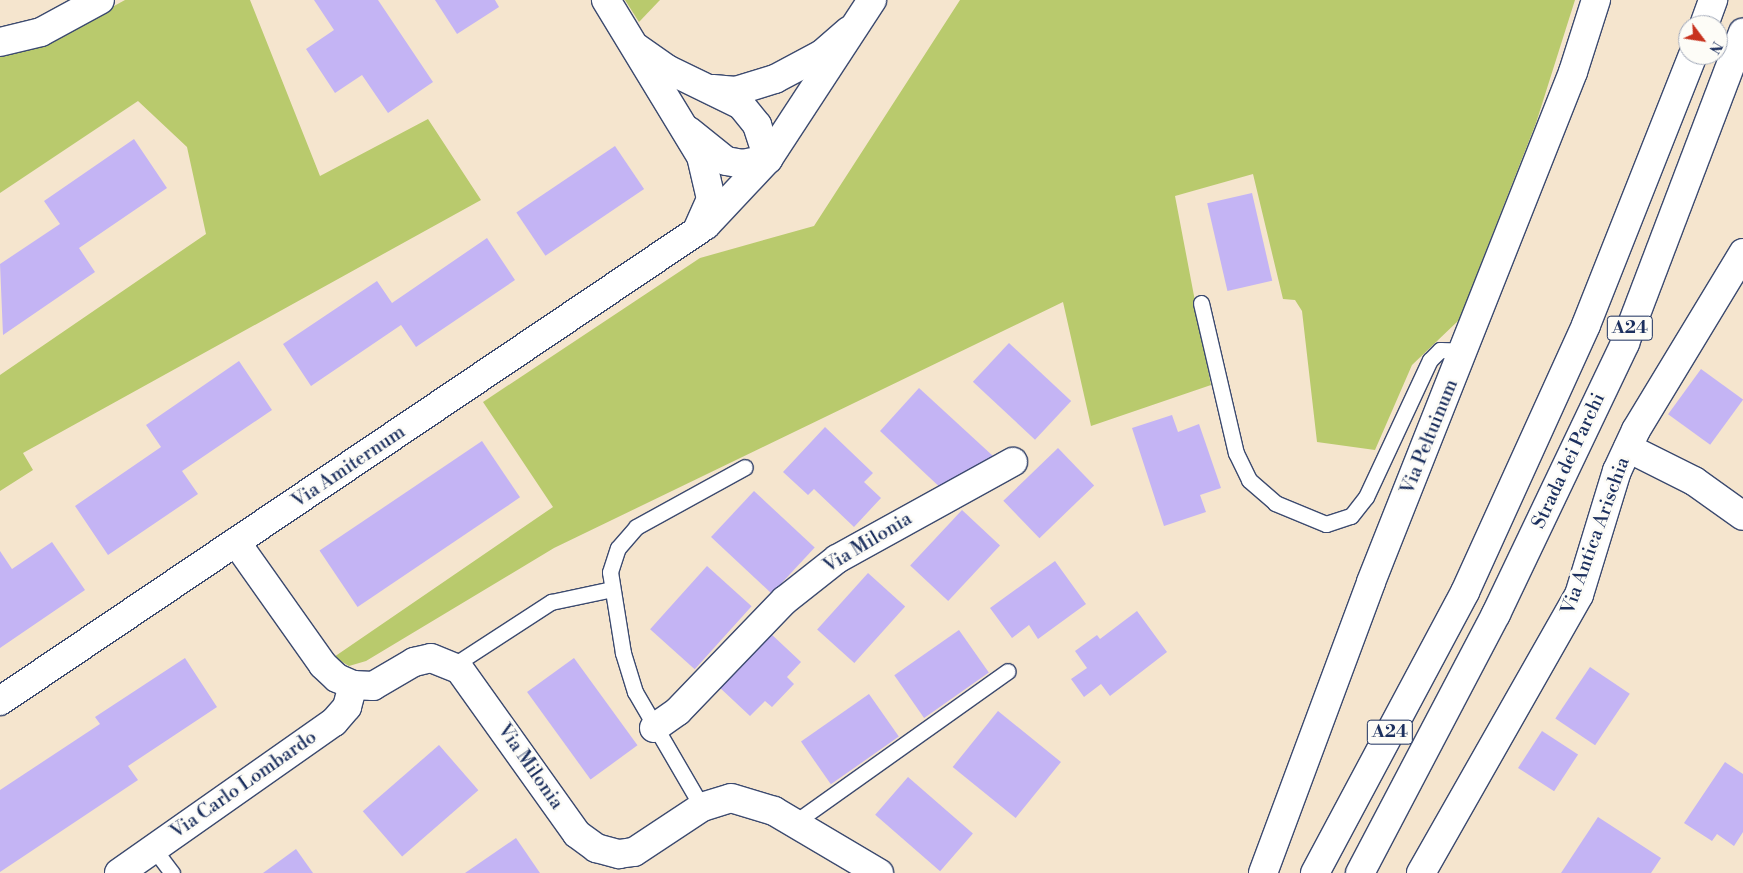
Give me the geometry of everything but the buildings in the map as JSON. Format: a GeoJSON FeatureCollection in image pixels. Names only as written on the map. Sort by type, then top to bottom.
{"type":"FeatureCollection","features":[{"type":"Feature","properties":{"kind":"main road"},"geometry":{"type":"LineString","coordinates":[[0,42],[41,32],[100,0]]}},
{"type":"Feature","properties":{"kind":"main road","name":"Via Amiternum"},"geometry":{"type":"LineString","coordinates":[[606,0],[689,131],[710,189],[708,211],[697,231]]}},
{"type":"Feature","properties":{"kind":"main road","name":"Via Peltuinum"},"geometry":{"type":"LineString","coordinates":[[1262,873],[1371,582],[1573,72],[1596,0]]}},
{"type":"Feature","properties":{"kind":"main road"},"geometry":{"type":"LineString","coordinates":[[1708,15],[1713,0]]}},
{"type":"Feature","properties":{"kind":"main road"},"geometry":{"type":"LineString","coordinates":[[712,89],[748,89],[793,71],[828,49],[866,10]]}},
{"type":"Feature","properties":{"kind":"main road"},"geometry":{"type":"LineString","coordinates":[[689,131],[726,161],[743,164],[768,159],[866,10]]}},
{"type":"Feature","properties":{"kind":"main road","name":"Strada dei Parchi"},"geometry":{"type":"LineString","coordinates":[[1360,873],[1496,614],[1624,343],[1743,33]]}},
{"type":"Feature","properties":{"kind":"main road","name":"Via Amiternum"},"geometry":{"type":"LineString","coordinates":[[0,701],[697,231],[730,204],[768,159],[761,132],[747,110],[712,89],[667,68],[638,48]]}},
{"type":"Feature","properties":{"kind":"main road","name":"A24"},"geometry":{"type":"LineString","coordinates":[[1315,873],[1464,592],[1586,325],[1689,65]]}},
{"type":"Feature","properties":{"kind":"main road","name":"Via Antica Arischia"},"geometry":{"type":"LineString","coordinates":[[1421,873],[1579,595],[1628,448],[1743,252]]}},
{"type":"Feature","properties":{"kind":"main road"},"geometry":{"type":"LineString","coordinates":[[1628,448],[1694,481],[1743,516]]}},
{"type":"Feature","properties":{"kind":"main road","name":"Via Milonia"},"geometry":{"type":"LineString","coordinates":[[654,728],[678,711],[786,600],[836,559],[1012,462]]}},
{"type":"Feature","properties":{"kind":"main road"},"geometry":{"type":"LineString","coordinates":[[236,542],[323,665],[353,686],[373,686],[422,659],[454,665]]}},
{"type":"Feature","properties":{"kind":"main road","name":"Via Milonia"},"geometry":{"type":"LineString","coordinates":[[454,665],[577,834],[625,864],[644,847],[702,806],[721,798],[737,798],[794,823],[879,873]]}},
{"type":"Feature","properties":{"kind":"main road","name":"Via Carlo Lombardo"},"geometry":{"type":"LineString","coordinates":[[120,873],[334,722],[347,707],[353,686]]}},
{"type":"Feature","properties":{"kind":"lane"},"geometry":{"type":"LineString","coordinates":[[1201,304],[1236,453],[1249,480],[1275,504],[1326,524],[1351,516],[1366,497],[1430,360],[1440,350],[1464,351]]}},
{"type":"Feature","properties":{"kind":"lane"},"geometry":{"type":"LineString","coordinates":[[702,806],[654,728],[625,664],[612,589],[612,563],[629,533],[744,467]]}},
{"type":"Feature","properties":{"kind":"lane"},"geometry":{"type":"LineString","coordinates":[[454,665],[551,602],[612,589]]}},
{"type":"Feature","properties":{"kind":"lane"},"geometry":{"type":"LineString","coordinates":[[794,823],[1008,671]]}},
{"type":"Feature","properties":{"kind":"lane"},"geometry":{"type":"LineString","coordinates":[[154,849],[172,873]]}},
{"type":"Feature","properties":{"kind":"green space"},"geometry":{"type":"Polygon","coordinates":[[[125,0],[250,0],[320,176],[428,119],[481,200],[23,453],[33,470],[0,491],[0,375],[206,234],[187,147],[138,101],[0,193],[0,52],[72,29],[125,0]]]}},
{"type":"Feature","properties":{"kind":"green space"},"geometry":{"type":"Polygon","coordinates":[[[625,0],[660,0],[639,22],[625,0]]]}},
{"type":"Feature","properties":{"kind":"green space"},"geometry":{"type":"Polygon","coordinates":[[[960,0],[1575,0],[1536,123],[1459,320],[1412,365],[1375,450],[1317,442],[1302,311],[1295,300],[1283,299],[1253,174],[1175,196],[1211,385],[1091,426],[1063,302],[554,548],[366,661],[349,666],[334,657],[553,507],[483,402],[700,258],[814,226],[960,0]]]}}]}
